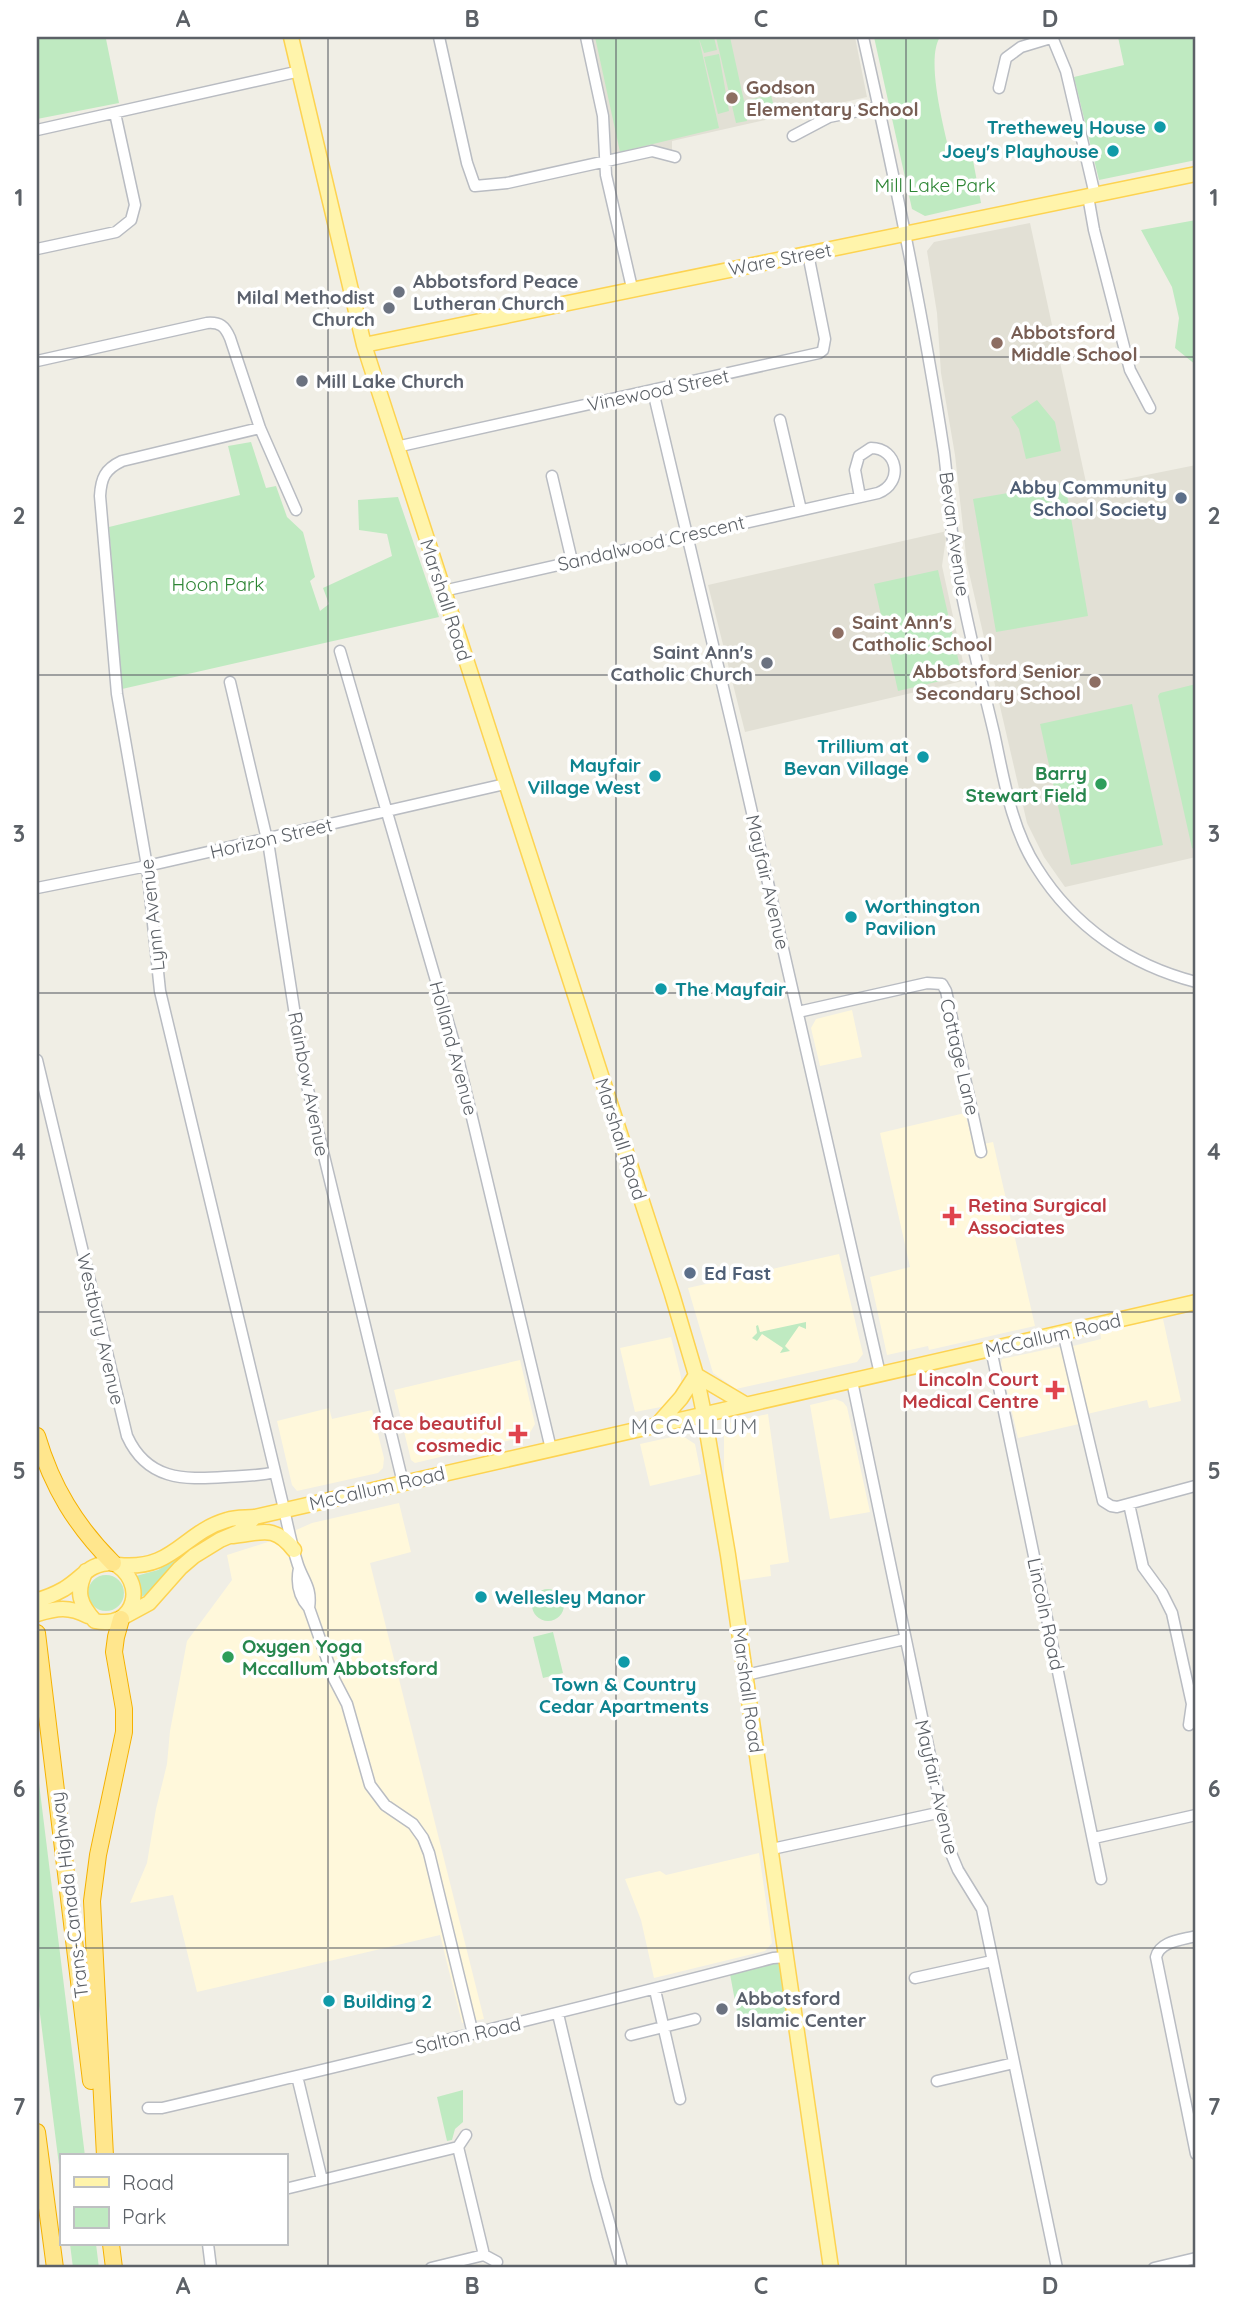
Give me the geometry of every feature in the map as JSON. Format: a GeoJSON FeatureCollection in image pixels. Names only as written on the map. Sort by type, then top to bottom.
{"type":"FeatureCollection","features":[{"type":"Feature","properties":{"kind":"highway"},"geometry":{"type":"LineString","coordinates":[[37,1436],[54,1485],[70,1513],[116,1564]]}},
{"type":"Feature","properties":{"kind":"highway"},"geometry":{"type":"LineString","coordinates":[[103,2154],[92,1901],[98,1855],[124,1732],[124,1709],[114,1652],[123,1618]]}},
{"type":"Feature","properties":{"kind":"highway","name":"Trans-Canada Highway"},"geometry":{"type":"LineString","coordinates":[[37,1633],[103,2154]]}},
{"type":"Feature","properties":{"kind":"highway"},"geometry":{"type":"LineString","coordinates":[[37,2132],[55,2268]]}},
{"type":"Feature","properties":{"kind":"highway"},"geometry":{"type":"LineString","coordinates":[[111,2246],[114,2268]]}},
{"type":"Feature","properties":{"kind":"main road","name":"Marshall Road"},"geometry":{"type":"LineString","coordinates":[[291,37],[364,345],[672,1294],[695,1375],[704,1414],[746,1675],[831,2268]]}},
{"type":"Feature","properties":{"kind":"main road","name":"Ware Street"},"geometry":{"type":"LineString","coordinates":[[364,345],[1196,174]]}},
{"type":"Feature","properties":{"kind":"main road","name":"McCallum Road"},"geometry":{"type":"LineString","coordinates":[[116,1564],[138,1567],[156,1563],[220,1522],[230,1519],[255,1517],[1196,1302]]}},
{"type":"Feature","properties":{"kind":"main road"},"geometry":{"type":"LineString","coordinates":[[658,1424],[681,1398],[695,1375],[745,1405]]}},
{"type":"Feature","properties":{"kind":"main road","name":"McCallum Road"},"geometry":{"type":"LineString","coordinates":[[123,1618],[149,1603],[180,1567],[194,1556],[239,1532],[255,1517]]}},
{"type":"Feature","properties":{"kind":"main road"},"geometry":{"type":"LineString","coordinates":[[228,1537],[276,1532],[294,1550]]}},
{"type":"Feature","properties":{"kind":"main road"},"geometry":{"type":"LineString","coordinates":[[37,1600],[57,1600],[95,1621],[111,1623],[123,1618],[132,1603],[133,1585],[124,1570],[116,1564],[101,1563],[86,1571],[57,1600],[37,1614]]}},
{"type":"Feature","properties":{"kind":"main road"},"geometry":{"type":"LineString","coordinates":[[86,1571],[79,1586],[79,1596],[82,1605],[95,1621]]}},
{"type":"Feature","properties":{"kind":"street"},"geometry":{"type":"LineString","coordinates":[[439,37],[467,163],[475,186],[507,183],[652,151],[675,158]]}},
{"type":"Feature","properties":{"kind":"street"},"geometry":{"type":"LineString","coordinates":[[586,37],[603,116],[604,161],[632,288]]}},
{"type":"Feature","properties":{"kind":"street","name":"Bevan Avenue"},"geometry":{"type":"LineString","coordinates":[[863,37],[905,234],[943,451],[956,567],[1016,827],[1036,867],[1052,890],[1095,935],[1138,962],[1196,982]]}},
{"type":"Feature","properties":{"kind":"street"},"geometry":{"type":"LineString","coordinates":[[999,88],[1006,58],[1021,47],[1053,37],[1066,71],[1092,196],[1094,230],[1130,370],[1150,408]]}},
{"type":"Feature","properties":{"kind":"street"},"geometry":{"type":"LineString","coordinates":[[37,130],[300,71]]}},
{"type":"Feature","properties":{"kind":"street"},"geometry":{"type":"LineString","coordinates":[[793,136],[829,117],[878,107]]}},
{"type":"Feature","properties":{"kind":"street"},"geometry":{"type":"LineString","coordinates":[[37,249],[116,232],[131,220],[135,205],[115,113]]}},
{"type":"Feature","properties":{"kind":"street","name":"Vinewood Street"},"geometry":{"type":"LineString","coordinates":[[396,447],[820,353],[825,339],[808,254]]}},
{"type":"Feature","properties":{"kind":"street"},"geometry":{"type":"LineString","coordinates":[[37,361],[207,323],[216,322],[222,325],[230,338],[260,428],[296,510]]}},
{"type":"Feature","properties":{"kind":"street","name":"Mayfair Avenue"},"geometry":{"type":"LineString","coordinates":[[653,391],[880,1374]]}},
{"type":"Feature","properties":{"kind":"street"},"geometry":{"type":"LineString","coordinates":[[780,420],[801,510]]}},
{"type":"Feature","properties":{"kind":"street","name":"Lynn Avenue"},"geometry":{"type":"LineString","coordinates":[[260,428],[122,461],[112,466],[103,476],[100,485],[117,694],[147,866],[160,991],[299,1568],[297,1579],[301,1600],[309,1608],[334,1679],[346,1704],[369,1785],[385,1805],[413,1824],[423,1838],[439,1891],[473,2034]]}},
{"type":"Feature","properties":{"kind":"street","name":"Sandalwood Crescent"},"geometry":{"type":"LineString","coordinates":[[443,592],[860,497],[885,490],[893,481],[895,469],[893,460],[884,450],[871,448],[859,456],[855,470],[860,497]]}},
{"type":"Feature","properties":{"kind":"street"},"geometry":{"type":"LineString","coordinates":[[552,476],[572,561]]}},
{"type":"Feature","properties":{"kind":"street","name":"Holland Avenue"},"geometry":{"type":"LineString","coordinates":[[340,651],[455,1046],[551,1449]]}},
{"type":"Feature","properties":{"kind":"street","name":"Rainbow Avenue"},"geometry":{"type":"LineString","coordinates":[[230,682],[266,839],[304,1073],[403,1483]]}},
{"type":"Feature","properties":{"kind":"street","name":"Horizon Street"},"geometry":{"type":"LineString","coordinates":[[37,888],[147,866],[505,783]]}},
{"type":"Feature","properties":{"kind":"street","name":"Cottage Lane"},"geometry":{"type":"LineString","coordinates":[[798,1012],[927,983],[942,984],[946,991],[981,1152]]}},
{"type":"Feature","properties":{"kind":"street","name":"Westbury Avenue"},"geometry":{"type":"LineString","coordinates":[[37,1060],[127,1436],[133,1450],[154,1469],[171,1476],[195,1479],[275,1472]]}},
{"type":"Feature","properties":{"kind":"street"},"geometry":{"type":"LineString","coordinates":[[1063,1332],[1101,1497],[1105,1504],[1129,1504],[1195,1486]]}},
{"type":"Feature","properties":{"kind":"street","name":"Lincoln Road"},"geometry":{"type":"LineString","coordinates":[[991,1349],[1101,1879]]}},
{"type":"Feature","properties":{"kind":"street","name":"Mayfair Avenue"},"geometry":{"type":"LineString","coordinates":[[852,1381],[953,1860],[982,1909],[1057,2268]]}},
{"type":"Feature","properties":{"kind":"street"},"geometry":{"type":"LineString","coordinates":[[1129,1504],[1143,1567],[1162,1592],[1172,1613],[1192,1704],[1189,1725]]}},
{"type":"Feature","properties":{"kind":"street"},"geometry":{"type":"LineString","coordinates":[[746,1675],[905,1639]]}},
{"type":"Feature","properties":{"kind":"street"},"geometry":{"type":"LineString","coordinates":[[772,1849],[942,1812]]}},
{"type":"Feature","properties":{"kind":"street"},"geometry":{"type":"LineString","coordinates":[[1094,1838],[1196,1815]]}},
{"type":"Feature","properties":{"kind":"street"},"geometry":{"type":"LineString","coordinates":[[1196,1936],[1155,1948],[1191,2099],[1196,2154]]}},
{"type":"Feature","properties":{"kind":"street","name":"Salton Road"},"geometry":{"type":"LineString","coordinates":[[148,2108],[162,2108],[558,2014],[773,1958],[787,1957]]}},
{"type":"Feature","properties":{"kind":"street"},"geometry":{"type":"LineString","coordinates":[[915,1978],[992,1961]]}},
{"type":"Feature","properties":{"kind":"street"},"geometry":{"type":"LineString","coordinates":[[654,1990],[680,2099]]}},
{"type":"Feature","properties":{"kind":"street"},"geometry":{"type":"LineString","coordinates":[[558,2014],[597,2179],[622,2268]]}},
{"type":"Feature","properties":{"kind":"street"},"geometry":{"type":"LineString","coordinates":[[631,2035],[695,2019]]}},
{"type":"Feature","properties":{"kind":"street"},"geometry":{"type":"LineString","coordinates":[[937,2081],[1014,2063]]}},
{"type":"Feature","properties":{"kind":"street"},"geometry":{"type":"LineString","coordinates":[[297,2076],[322,2180]]}},
{"type":"Feature","properties":{"kind":"street"},"geometry":{"type":"LineString","coordinates":[[287,2189],[458,2147],[466,2135]]}},
{"type":"Feature","properties":{"kind":"street"},"geometry":{"type":"LineString","coordinates":[[458,2147],[484,2255]]}},
{"type":"Feature","properties":{"kind":"street"},"geometry":{"type":"LineString","coordinates":[[208,2246],[211,2268]]}},
{"type":"Feature","properties":{"kind":"street"},"geometry":{"type":"LineString","coordinates":[[431,2268],[484,2255],[497,2262]]}},
{"type":"Feature","properties":{"kind":"street"},"geometry":{"type":"LineString","coordinates":[[1154,2268],[1196,2258]]}},
{"type":"Feature","properties":{"kind":"shaded area","name":"Godson Elementary School"},"geometry":{"type":"Polygon","coordinates":[[[588,37],[855,37],[867,97],[672,141],[672,154],[607,158],[588,37]]]}},
{"type":"Feature","properties":{"kind":"shaded area","name":"Abbotsford Senior Secondary School"},"geometry":{"type":"Polygon","coordinates":[[[1030,223],[1087,487],[1196,465],[1196,857],[1065,887],[1044,857],[1027,823],[967,564],[927,251],[934,242],[1030,223]]]}},
{"type":"Feature","properties":{"kind":"shaded area","name":"Saint Ann's Catholic School"},"geometry":{"type":"Polygon","coordinates":[[[947,531],[942,566],[967,680],[745,732],[708,585],[947,531]]]}},
{"type":"Feature","properties":{"kind":"shaded area"},"geometry":{"type":"Polygon","coordinates":[[[852,1010],[862,1057],[820,1066],[811,1028],[816,1019],[852,1010]]]}},
{"type":"Feature","properties":{"kind":"shaded area"},"geometry":{"type":"Polygon","coordinates":[[[965,1113],[974,1146],[993,1142],[1035,1326],[929,1350],[928,1346],[887,1355],[870,1277],[910,1267],[880,1133],[965,1113]]]}},
{"type":"Feature","properties":{"kind":"shaded area"},"geometry":{"type":"Polygon","coordinates":[[[839,1254],[863,1354],[857,1362],[736,1389],[713,1373],[688,1288],[839,1254]]]}},
{"type":"Feature","properties":{"kind":"shaded area"},"geometry":{"type":"Polygon","coordinates":[[[1163,1319],[1181,1401],[1149,1408],[1147,1400],[1087,1414],[1073,1346],[1101,1339],[1100,1331],[1163,1319]]]}},
{"type":"Feature","properties":{"kind":"shaded area"},"geometry":{"type":"Polygon","coordinates":[[[671,1337],[681,1385],[666,1406],[635,1412],[620,1348],[671,1337]]]}},
{"type":"Feature","properties":{"kind":"shaded area"},"geometry":{"type":"Polygon","coordinates":[[[1058,1347],[1063,1349],[1079,1424],[1018,1438],[1002,1359],[1058,1347]]]}},
{"type":"Feature","properties":{"kind":"shaded area"},"geometry":{"type":"Polygon","coordinates":[[[520,1360],[535,1424],[528,1436],[415,1463],[411,1460],[394,1390],[520,1360]]]}},
{"type":"Feature","properties":{"kind":"shaded area"},"geometry":{"type":"Polygon","coordinates":[[[835,1399],[847,1407],[870,1512],[830,1519],[810,1405],[835,1399]]]}},
{"type":"Feature","properties":{"kind":"shaded area"},"geometry":{"type":"Polygon","coordinates":[[[329,1408],[332,1419],[372,1410],[384,1458],[383,1468],[378,1473],[297,1491],[292,1485],[277,1421],[329,1408]]]}},
{"type":"Feature","properties":{"kind":"shaded area"},"geometry":{"type":"Polygon","coordinates":[[[768,1414],[789,1562],[770,1565],[771,1576],[736,1581],[724,1496],[724,1432],[731,1422],[768,1414]]]}},
{"type":"Feature","properties":{"kind":"shaded area"},"geometry":{"type":"Polygon","coordinates":[[[681,1435],[695,1444],[701,1474],[650,1486],[640,1444],[681,1435]]]}},
{"type":"Feature","properties":{"kind":"shaded area"},"geometry":{"type":"Polygon","coordinates":[[[399,1503],[411,1552],[370,1563],[484,2019],[462,2023],[440,1935],[197,1992],[173,1895],[130,1903],[147,1863],[167,1764],[170,1731],[187,1641],[232,1580],[227,1555],[271,1541],[312,1523],[399,1503]]]}},
{"type":"Feature","properties":{"kind":"shaded area"},"geometry":{"type":"Polygon","coordinates":[[[759,1853],[772,1943],[765,1951],[654,1978],[641,1920],[625,1879],[660,1871],[666,1875],[759,1853]]]}},
{"type":"Feature","properties":{"kind":"green space"},"geometry":{"type":"Polygon","coordinates":[[[37,37],[115,37],[106,39],[119,103],[37,119],[37,37]]]}},
{"type":"Feature","properties":{"kind":"green space"},"geometry":{"type":"Polygon","coordinates":[[[595,37],[714,37],[717,50],[704,53],[699,39],[719,128],[620,152],[595,37]]]}},
{"type":"Feature","properties":{"kind":"green space"},"geometry":{"type":"Polygon","coordinates":[[[716,37],[730,37],[744,101],[771,95],[774,107],[746,113],[747,121],[736,123],[716,37]]]}},
{"type":"Feature","properties":{"kind":"green space","name":"Mill Lake Park"},"geometry":{"type":"Polygon","coordinates":[[[874,37],[940,37],[936,48],[935,79],[951,159],[972,155],[981,203],[925,216],[912,209],[874,37]]]}},
{"type":"Feature","properties":{"kind":"green space"},"geometry":{"type":"Polygon","coordinates":[[[1118,37],[1196,37],[1196,160],[1099,180],[1074,77],[1124,65],[1118,37]]]}},
{"type":"Feature","properties":{"kind":"green space"},"geometry":{"type":"Polygon","coordinates":[[[719,54],[729,111],[718,114],[704,57],[719,54]]]}},
{"type":"Feature","properties":{"kind":"green space"},"geometry":{"type":"Polygon","coordinates":[[[1196,220],[1196,365],[1175,348],[1179,318],[1172,287],[1141,230],[1196,220]]]}},
{"type":"Feature","properties":{"kind":"green space"},"geometry":{"type":"Polygon","coordinates":[[[1037,400],[1055,422],[1061,451],[1026,459],[1019,429],[1011,417],[1037,400]]]}},
{"type":"Feature","properties":{"kind":"green space","name":"Hoon Park"},"geometry":{"type":"Polygon","coordinates":[[[251,442],[266,488],[276,486],[287,517],[303,532],[315,577],[310,581],[320,611],[329,604],[323,588],[392,556],[387,534],[359,530],[358,500],[398,497],[439,617],[122,689],[109,527],[240,495],[228,446],[251,442]]]}},
{"type":"Feature","properties":{"kind":"green space"},"geometry":{"type":"Polygon","coordinates":[[[1065,483],[1088,616],[996,632],[973,499],[1065,483]]]}},
{"type":"Feature","properties":{"kind":"green space"},"geometry":{"type":"Polygon","coordinates":[[[938,570],[962,676],[898,691],[874,584],[938,570]]]}},
{"type":"Feature","properties":{"kind":"green space"},"geometry":{"type":"Polygon","coordinates":[[[1196,684],[1195,850],[1192,848],[1158,696],[1160,693],[1196,684]]]}},
{"type":"Feature","properties":{"kind":"green space","name":"Barry Stewart Field"},"geometry":{"type":"Polygon","coordinates":[[[1132,704],[1163,845],[1071,865],[1040,724],[1132,704]]]}},
{"type":"Feature","properties":{"kind":"green space"},"geometry":{"type":"Polygon","coordinates":[[[806,1322],[806,1329],[799,1326],[785,1346],[790,1351],[780,1353],[783,1348],[762,1334],[757,1341],[752,1338],[757,1333],[758,1325],[760,1332],[806,1322]]]}},
{"type":"Feature","properties":{"kind":"green space"},"geometry":{"type":"Polygon","coordinates":[[[181,1556],[151,1591],[140,1598],[136,1576],[158,1570],[181,1556]]]}},
{"type":"Feature","properties":{"kind":"green space"},"geometry":{"type":"Polygon","coordinates":[[[106,1575],[119,1580],[124,1593],[119,1606],[106,1611],[93,1606],[88,1593],[93,1580],[106,1575]]]}},
{"type":"Feature","properties":{"kind":"green space"},"geometry":{"type":"Polygon","coordinates":[[[548,1589],[559,1594],[564,1605],[559,1616],[548,1621],[537,1616],[532,1605],[537,1594],[548,1589]]]}},
{"type":"Feature","properties":{"kind":"green space"},"geometry":{"type":"Polygon","coordinates":[[[553,1632],[563,1673],[543,1678],[533,1637],[553,1632]]]}},
{"type":"Feature","properties":{"kind":"green space"},"geometry":{"type":"Polygon","coordinates":[[[37,1767],[85,2154],[60,2154],[60,2173],[37,1990],[37,1767]]]}},
{"type":"Feature","properties":{"kind":"green space"},"geometry":{"type":"Polygon","coordinates":[[[785,1959],[794,2017],[740,2028],[730,1974],[785,1959]]]}},
{"type":"Feature","properties":{"kind":"green space"},"geometry":{"type":"Polygon","coordinates":[[[463,2090],[463,2122],[455,2129],[452,2140],[447,2141],[437,2097],[463,2090]]]}},
{"type":"Feature","properties":{"kind":"green space"},"geometry":{"type":"Polygon","coordinates":[[[70,2246],[96,2246],[99,2268],[73,2268],[70,2246]]]}},
{"type":"Feature","properties":{"kind":"place","name":"Godson Elementary School"},"geometry":{"type":"Point","coordinates":[732,98]}},
{"type":"Feature","properties":{"kind":"place","name":"Trethewey House"},"geometry":{"type":"Point","coordinates":[1160,127]}},
{"type":"Feature","properties":{"kind":"place","name":"Joey's Playhouse"},"geometry":{"type":"Point","coordinates":[1113,151]}},
{"type":"Feature","properties":{"kind":"place","name":"Abbotsford Peace Lutheran Church"},"geometry":{"type":"Point","coordinates":[399,292]}},
{"type":"Feature","properties":{"kind":"place","name":"Milal Methodist Church"},"geometry":{"type":"Point","coordinates":[389,308]}},
{"type":"Feature","properties":{"kind":"place","name":"Abbotsford Middle School"},"geometry":{"type":"Point","coordinates":[997,343]}},
{"type":"Feature","properties":{"kind":"place","name":"Mill Lake Church"},"geometry":{"type":"Point","coordinates":[302,381]}},
{"type":"Feature","properties":{"kind":"place","name":"Abby Community School Society"},"geometry":{"type":"Point","coordinates":[1181,498]}},
{"type":"Feature","properties":{"kind":"place","name":"Saint Ann's Catholic School"},"geometry":{"type":"Point","coordinates":[838,633]}},
{"type":"Feature","properties":{"kind":"place","name":"Saint Ann's Catholic Church"},"geometry":{"type":"Point","coordinates":[767,663]}},
{"type":"Feature","properties":{"kind":"place","name":"Abbotsford Senior Secondary School"},"geometry":{"type":"Point","coordinates":[1095,682]}},
{"type":"Feature","properties":{"kind":"place","name":"Trillium at Bevan Village"},"geometry":{"type":"Point","coordinates":[923,757]}},
{"type":"Feature","properties":{"kind":"place","name":"Mayfair Village West"},"geometry":{"type":"Point","coordinates":[655,776]}},
{"type":"Feature","properties":{"kind":"place","name":"Barry Stewart Field"},"geometry":{"type":"Point","coordinates":[1101,784]}},
{"type":"Feature","properties":{"kind":"place","name":"Worthington Pavilion"},"geometry":{"type":"Point","coordinates":[851,917]}},
{"type":"Feature","properties":{"kind":"place","name":"The Mayfair"},"geometry":{"type":"Point","coordinates":[661,989]}},
{"type":"Feature","properties":{"kind":"place","name":"Retina Surgical Associates"},"geometry":{"type":"Point","coordinates":[952,1216]}},
{"type":"Feature","properties":{"kind":"place","name":"Ed Fast"},"geometry":{"type":"Point","coordinates":[690,1273]}},
{"type":"Feature","properties":{"kind":"place","name":"Lincoln Court Medical Centre"},"geometry":{"type":"Point","coordinates":[1055,1390]}},
{"type":"Feature","properties":{"kind":"place","name":"face beautiful cosmedic"},"geometry":{"type":"Point","coordinates":[518,1434]}},
{"type":"Feature","properties":{"kind":"place","name":"Wellesley Manor"},"geometry":{"type":"Point","coordinates":[481,1597]}},
{"type":"Feature","properties":{"kind":"place","name":"Oxygen Yoga Mccallum Abbotsford"},"geometry":{"type":"Point","coordinates":[228,1657]}},
{"type":"Feature","properties":{"kind":"place","name":"Town & Country Cedar Apartments"},"geometry":{"type":"Point","coordinates":[624,1662]}},
{"type":"Feature","properties":{"kind":"place","name":"Building 2"},"geometry":{"type":"Point","coordinates":[329,2001]}},
{"type":"Feature","properties":{"kind":"place","name":"Abbotsford Islamic Center"},"geometry":{"type":"Point","coordinates":[722,2009]}},
{"type":"Feature","properties":{"kind":"district","name":"MCCALLUM"},"geometry":{"type":"Point","coordinates":[695,1427]}}]}
